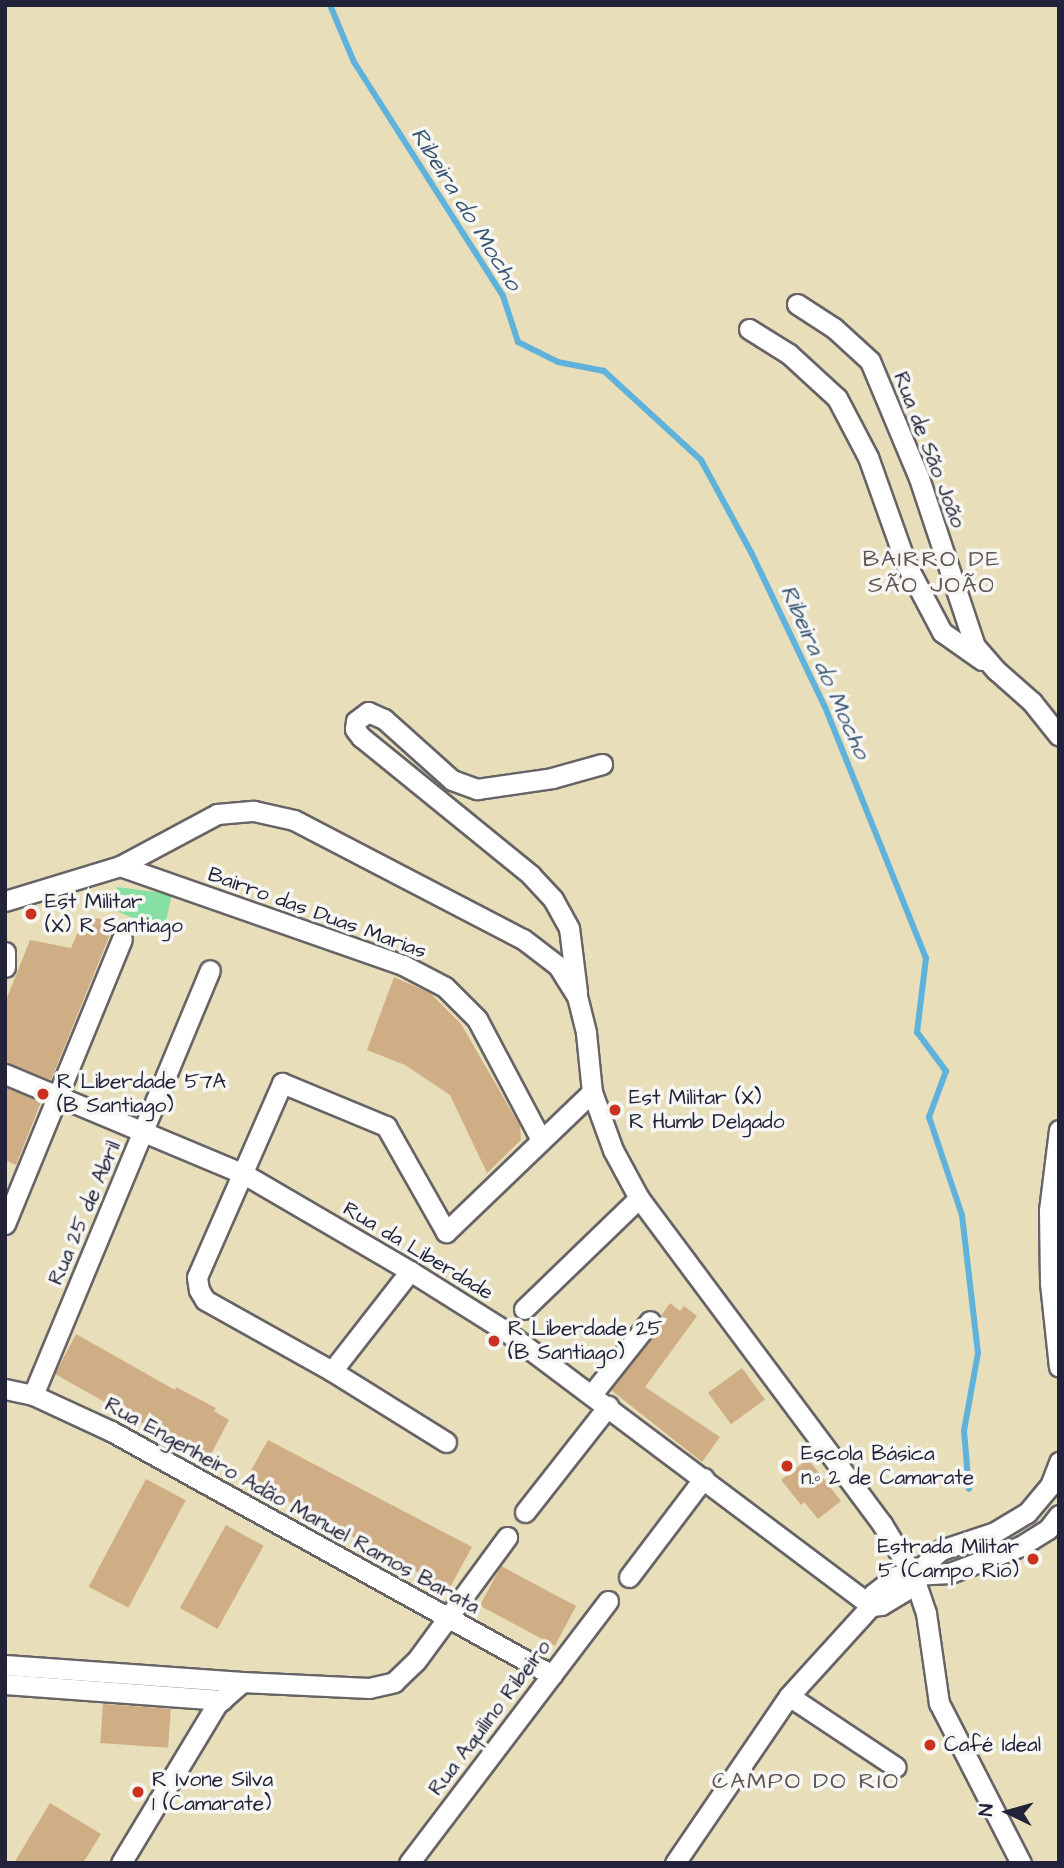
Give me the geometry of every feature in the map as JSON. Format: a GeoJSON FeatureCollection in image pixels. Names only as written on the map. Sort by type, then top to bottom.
{"type":"FeatureCollection","features":[{"type":"Feature","properties":{"kind":"street","name":"Rua de São João"},"geometry":{"type":"LineString","coordinates":[[797,304],[834,328],[870,361],[919,478],[975,646],[997,671],[1032,702],[1059,737]]}},
{"type":"Feature","properties":{"kind":"street"},"geometry":{"type":"LineString","coordinates":[[749,329],[789,354],[836,398],[868,457],[906,564],[942,632],[997,671]]}},
{"type":"Feature","properties":{"kind":"street"},"geometry":{"type":"LineString","coordinates":[[602,764],[552,778],[477,789],[452,779],[384,719],[368,712],[360,715],[356,721],[355,729],[361,737],[531,875],[553,899],[569,928],[577,996],[586,1033],[592,1091],[613,1150],[639,1198],[883,1524],[913,1575],[926,1613],[939,1703],[1021,1863]]}},
{"type":"Feature","properties":{"kind":"street"},"geometry":{"type":"LineString","coordinates":[[5,901],[120,866],[217,814],[254,811],[294,820],[523,939],[558,966],[577,996]]}},
{"type":"Feature","properties":{"kind":"street","name":"Bairro das Duas Marias"},"geometry":{"type":"LineString","coordinates":[[120,866],[404,965],[445,987],[477,1019],[540,1138]]}},
{"type":"Feature","properties":{"kind":"street"},"geometry":{"type":"LineString","coordinates":[[5,1224],[122,939]]}},
{"type":"Feature","properties":{"kind":"street"},"geometry":{"type":"LineString","coordinates":[[5,952],[5,967]]}},
{"type":"Feature","properties":{"kind":"street","name":"Rua 25 de Abril"},"geometry":{"type":"LineString","coordinates":[[33,1395],[210,970]]}},
{"type":"Feature","properties":{"kind":"street","name":"Rua da Liberdade"},"geometry":{"type":"LineString","coordinates":[[5,1074],[244,1174],[410,1271],[504,1330],[871,1606]]}},
{"type":"Feature","properties":{"kind":"street"},"geometry":{"type":"LineString","coordinates":[[446,1442],[332,1371],[205,1300],[199,1290],[197,1277],[282,1083],[386,1126],[446,1232],[540,1138],[592,1091]]}},
{"type":"Feature","properties":{"kind":"street"},"geometry":{"type":"LineString","coordinates":[[1059,1130],[1049,1210],[1050,1283],[1059,1367]]}},
{"type":"Feature","properties":{"kind":"street"},"geometry":{"type":"LineString","coordinates":[[524,1309],[639,1198]]}},
{"type":"Feature","properties":{"kind":"street"},"geometry":{"type":"LineString","coordinates":[[332,1371],[410,1271]]}},
{"type":"Feature","properties":{"kind":"street"},"geometry":{"type":"LineString","coordinates":[[592,1394],[650,1321]]}},
{"type":"Feature","properties":{"kind":"street","name":"Rua Engenheiro Adão Manuel Ramos Barata"},"geometry":{"type":"LineString","coordinates":[[5,1389],[33,1395],[111,1431],[552,1675]]}},
{"type":"Feature","properties":{"kind":"street"},"geometry":{"type":"LineString","coordinates":[[525,1512],[608,1406]]}},
{"type":"Feature","properties":{"kind":"street"},"geometry":{"type":"LineString","coordinates":[[675,1863],[789,1696],[871,1606],[881,1605],[904,1591],[913,1575],[941,1550],[995,1532],[1027,1513],[1050,1486],[1059,1462]]}},
{"type":"Feature","properties":{"kind":"street"},"geometry":{"type":"LineString","coordinates":[[629,1577],[704,1478]]}},
{"type":"Feature","properties":{"kind":"street"},"geometry":{"type":"LineString","coordinates":[[913,1575],[950,1573],[1021,1546],[1048,1529],[1059,1515]]}},
{"type":"Feature","properties":{"kind":"street"},"geometry":{"type":"LineString","coordinates":[[5,1665],[369,1688],[394,1682],[416,1661],[507,1537]]}},
{"type":"Feature","properties":{"kind":"street","name":"Rua Aquilino Ribeiro"},"geometry":{"type":"LineString","coordinates":[[409,1863],[608,1601]]}},
{"type":"Feature","properties":{"kind":"street"},"geometry":{"type":"LineString","coordinates":[[121,1863],[222,1700],[242,1682]]}},
{"type":"Feature","properties":{"kind":"street"},"geometry":{"type":"LineString","coordinates":[[5,1684],[222,1700]]}},
{"type":"Feature","properties":{"kind":"street"},"geometry":{"type":"LineString","coordinates":[[789,1696],[897,1767]]}},
{"type":"Feature","properties":{"kind":"green space"},"geometry":{"type":"Polygon","coordinates":[[[117,887],[172,894],[164,931],[109,908],[117,887]]]}},
{"type":"Feature","properties":{"kind":"building"},"geometry":{"type":"Polygon","coordinates":[[[85,916],[115,922],[51,1080],[5,1062],[5,1003],[30,940],[71,948],[85,916]]]}},
{"type":"Feature","properties":{"kind":"building"},"geometry":{"type":"Polygon","coordinates":[[[394,977],[430,993],[461,1024],[520,1126],[521,1140],[487,1173],[450,1095],[405,1065],[367,1050],[394,977]]]}},
{"type":"Feature","properties":{"kind":"building"},"geometry":{"type":"Polygon","coordinates":[[[5,1087],[41,1102],[16,1165],[5,1160],[5,1087]]]}},
{"type":"Feature","properties":{"kind":"building"},"geometry":{"type":"Polygon","coordinates":[[[670,1303],[680,1311],[684,1306],[697,1316],[645,1387],[720,1437],[702,1462],[611,1390],[660,1329],[661,1316],[670,1303]]]}},
{"type":"Feature","properties":{"kind":"building"},"geometry":{"type":"Polygon","coordinates":[[[76,1334],[175,1390],[176,1387],[216,1408],[214,1411],[229,1420],[210,1456],[203,1452],[201,1455],[174,1441],[55,1374],[76,1334]]]}},
{"type":"Feature","properties":{"kind":"building"},"geometry":{"type":"Polygon","coordinates":[[[742,1368],[765,1400],[731,1424],[708,1393],[742,1368]]]}},
{"type":"Feature","properties":{"kind":"building"},"geometry":{"type":"Polygon","coordinates":[[[268,1440],[472,1547],[449,1589],[254,1483],[255,1480],[248,1476],[268,1440]]]}},
{"type":"Feature","properties":{"kind":"building"},"geometry":{"type":"Polygon","coordinates":[[[808,1459],[841,1501],[818,1519],[804,1502],[801,1505],[781,1480],[808,1459]]]}},
{"type":"Feature","properties":{"kind":"building"},"geometry":{"type":"Polygon","coordinates":[[[146,1479],[186,1500],[128,1608],[89,1587],[146,1479]]]}},
{"type":"Feature","properties":{"kind":"building"},"geometry":{"type":"Polygon","coordinates":[[[226,1525],[264,1546],[218,1629],[180,1608],[226,1525]]]}},
{"type":"Feature","properties":{"kind":"building"},"geometry":{"type":"Polygon","coordinates":[[[501,1566],[576,1606],[555,1646],[480,1606],[501,1566]]]}},
{"type":"Feature","properties":{"kind":"building"},"geometry":{"type":"Polygon","coordinates":[[[103,1704],[171,1709],[168,1748],[100,1743],[103,1704]]]}},
{"type":"Feature","properties":{"kind":"building"},"geometry":{"type":"Polygon","coordinates":[[[50,1803],[101,1834],[83,1863],[14,1863],[50,1803]]]}},
{"type":"Feature","properties":{"kind":"waterway","name":"Ribeira do Mocho"},"geometry":{"type":"LineString","coordinates":[[330,5],[354,62],[503,296],[518,342],[558,362],[604,371],[701,460],[751,552],[825,707],[926,958],[917,1032],[946,1071],[929,1117],[962,1215],[978,1353],[964,1431],[969,1489]]}},
{"type":"Feature","properties":{"kind":"place","name":"Est Militar (X) R Santiago"},"geometry":{"type":"Point","coordinates":[31,914]}},
{"type":"Feature","properties":{"kind":"place","name":"R Liberdade 57A (B Santiago)"},"geometry":{"type":"Point","coordinates":[43,1094]}},
{"type":"Feature","properties":{"kind":"place","name":"Est Militar (X) R Humb Delgado"},"geometry":{"type":"Point","coordinates":[615,1110]}},
{"type":"Feature","properties":{"kind":"place","name":"R Liberdade 25 (B Santiago)"},"geometry":{"type":"Point","coordinates":[494,1341]}},
{"type":"Feature","properties":{"kind":"place","name":"Escola Básica n.º 2 de Camarate"},"geometry":{"type":"Point","coordinates":[787,1466]}},
{"type":"Feature","properties":{"kind":"place","name":"Estrada Militar 5 (Campo Rio)"},"geometry":{"type":"Point","coordinates":[1033,1559]}},
{"type":"Feature","properties":{"kind":"place","name":"Café Ideal"},"geometry":{"type":"Point","coordinates":[930,1745]}},
{"type":"Feature","properties":{"kind":"place","name":"R Ivone Silva 1 (Camarate)"},"geometry":{"type":"Point","coordinates":[138,1792]}},
{"type":"Feature","properties":{"kind":"district","name":"BAIRRO DE SÃO JOÃO"},"geometry":{"type":"Point","coordinates":[932,572]}},
{"type":"Feature","properties":{"kind":"district","name":"CAMPO DO RIO"},"geometry":{"type":"Point","coordinates":[806,1781]}}]}
